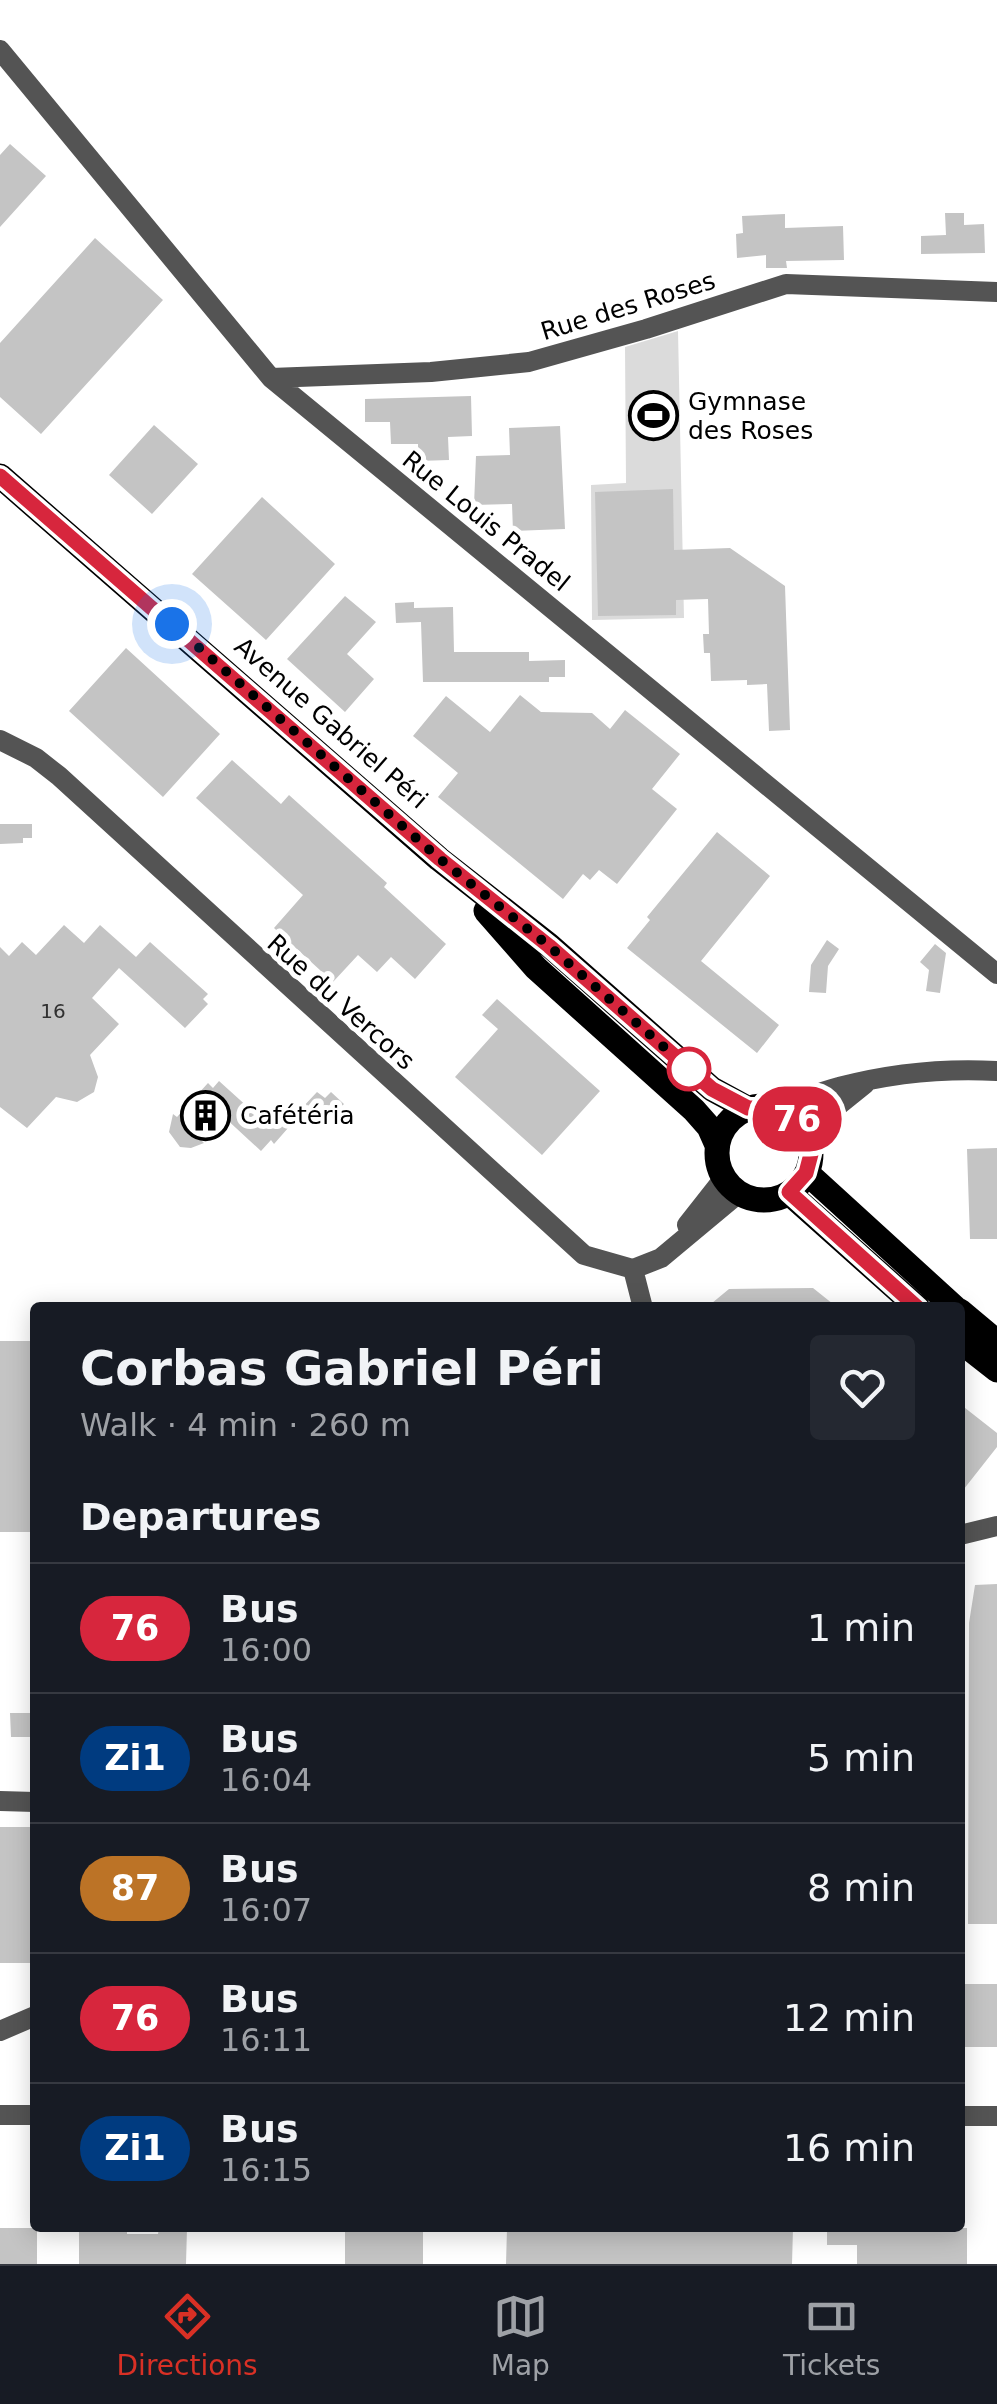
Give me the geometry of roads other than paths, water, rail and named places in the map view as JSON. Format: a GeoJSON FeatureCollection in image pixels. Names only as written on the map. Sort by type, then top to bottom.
{"type":"FeatureCollection","features":[{"type":"Feature","properties":{"kind":"main road","name":"Avenue Gabriel Péri"},"geometry":{"type":"LineString","coordinates":[[0,476],[440,859],[549,946],[712,1089],[748,1108]]}},
{"type":"Feature","properties":{"kind":"main road","name":"Avenue Gabriel Péri"},"geometry":{"type":"LineString","coordinates":[[440,859],[536,968],[694,1110],[709,1126],[717,1145]]}},
{"type":"Feature","properties":{"kind":"main road"},"geometry":{"type":"LineString","coordinates":[[748,1108],[778,1108],[803,1126],[810,1145],[806,1173],[789,1192],[764,1200],[732,1186],[719,1168],[717,1145],[728,1122],[748,1108]]}},
{"type":"Feature","properties":{"kind":"main road"},"geometry":{"type":"LineString","coordinates":[[806,1173],[949,1302]]}},
{"type":"Feature","properties":{"kind":"main road"},"geometry":{"type":"LineString","coordinates":[[789,1192],[911,1302]]}},
{"type":"Feature","properties":{"kind":"main road"},"geometry":{"type":"LineString","coordinates":[[965,1316],[997,1342]]}},
{"type":"Feature","properties":{"kind":"main road"},"geometry":{"type":"LineString","coordinates":[[965,1344],[997,1370]]}},
{"type":"Feature","properties":{"kind":"street","name":"Rue Louis Pradel"},"geometry":{"type":"LineString","coordinates":[[0,50],[271,378],[997,974]]}},
{"type":"Feature","properties":{"kind":"street","name":"Rue des Roses"},"geometry":{"type":"LineString","coordinates":[[271,378],[431,372],[529,362],[786,284],[997,292]]}},
{"type":"Feature","properties":{"kind":"street","name":"Rue du Vercors"},"geometry":{"type":"LineString","coordinates":[[0,740],[36,758],[59,776],[584,1254],[633,1269]]}},
{"type":"Feature","properties":{"kind":"street"},"geometry":{"type":"LineString","coordinates":[[778,1108],[840,1086],[907,1072],[942,1068],[997,1071]]}},
{"type":"Feature","properties":{"kind":"street"},"geometry":{"type":"LineString","coordinates":[[810,1145],[829,1113],[868,1082]]}},
{"type":"Feature","properties":{"kind":"street"},"geometry":{"type":"LineString","coordinates":[[641,1302],[633,1269],[661,1258],[732,1186]]}},
{"type":"Feature","properties":{"kind":"street"},"geometry":{"type":"LineString","coordinates":[[965,1534],[997,1526]]}},
{"type":"Feature","properties":{"kind":"street"},"geometry":{"type":"LineString","coordinates":[[0,1802],[30,1802]]}},
{"type":"Feature","properties":{"kind":"street"},"geometry":{"type":"LineString","coordinates":[[0,2031],[30,2018]]}},
{"type":"Feature","properties":{"kind":"street"},"geometry":{"type":"LineString","coordinates":[[0,2115],[30,2115]]}},
{"type":"Feature","properties":{"kind":"street"},"geometry":{"type":"LineString","coordinates":[[965,2116],[997,2116]]}},
{"type":"Feature","properties":{"kind":"place","name":"Gymnase des Roses"},"geometry":{"type":"Point","coordinates":[653,415]}},
{"type":"Feature","properties":{"kind":"place","name":"Cafétéria"},"geometry":{"type":"Point","coordinates":[205,1115]}}]}
